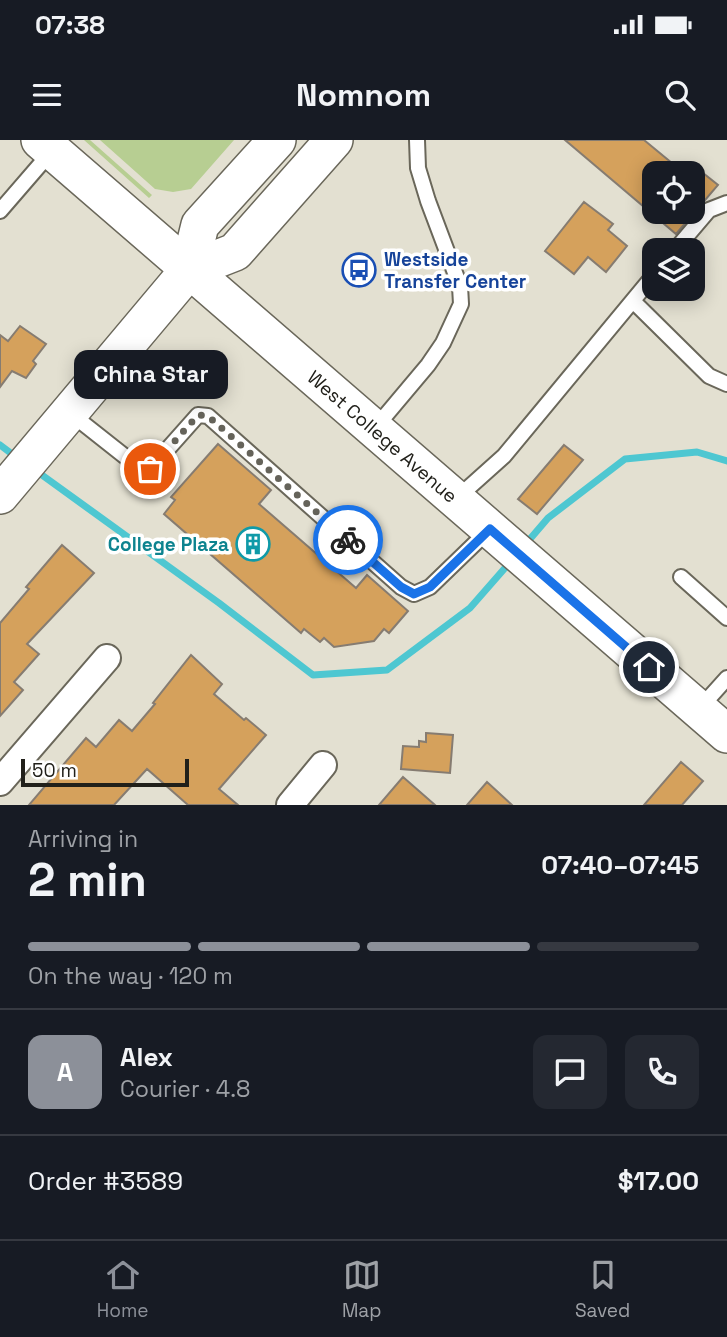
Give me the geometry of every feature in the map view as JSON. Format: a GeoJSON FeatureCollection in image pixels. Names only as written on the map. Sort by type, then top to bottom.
{"type":"FeatureCollection","features":[{"type":"Feature","properties":{"kind":"main road"},"geometry":{"type":"LineString","coordinates":[[3,492],[189,270],[200,225],[277,140]]}},
{"type":"Feature","properties":{"kind":"main road"},"geometry":{"type":"LineString","coordinates":[[189,270],[235,252],[334,140]]}},
{"type":"Feature","properties":{"kind":"main road","name":"West College Avenue"},"geometry":{"type":"LineString","coordinates":[[46,146],[727,734]]}},
{"type":"Feature","properties":{"kind":"street"},"geometry":{"type":"LineString","coordinates":[[0,782],[107,658]]}},
{"type":"Feature","properties":{"kind":"street"},"geometry":{"type":"LineString","coordinates":[[290,805],[323,765]]}},
{"type":"Feature","properties":{"kind":"lane"},"geometry":{"type":"LineString","coordinates":[[375,428],[428,365],[443,343],[461,304],[460,286],[418,169],[417,140]]}},
{"type":"Feature","properties":{"kind":"lane"},"geometry":{"type":"LineString","coordinates":[[0,211],[46,146]]}},
{"type":"Feature","properties":{"kind":"lane"},"geometry":{"type":"LineString","coordinates":[[685,238],[709,210],[727,203]]}},
{"type":"Feature","properties":{"kind":"lane"},"geometry":{"type":"LineString","coordinates":[[456,500],[504,456],[642,290]]}},
{"type":"Feature","properties":{"kind":"lane"},"geometry":{"type":"LineString","coordinates":[[633,301],[709,376],[727,384]]}},
{"type":"Feature","properties":{"kind":"lane"},"geometry":{"type":"LineString","coordinates":[[60,425],[150,469],[198,415],[208,416],[401,587],[414,594],[430,587],[501,539]]}},
{"type":"Feature","properties":{"kind":"lane"},"geometry":{"type":"LineString","coordinates":[[681,577],[727,618]]}},
{"type":"Feature","properties":{"kind":"lane"},"geometry":{"type":"LineString","coordinates":[[699,710],[727,678]]}},
{"type":"Feature","properties":{"kind":"green space"},"geometry":{"type":"Polygon","coordinates":[[[84,140],[90,140],[152,195],[149,198],[84,140]]]}},
{"type":"Feature","properties":{"kind":"green space"},"geometry":{"type":"Polygon","coordinates":[[[100,140],[234,140],[191,189],[173,192],[155,189],[100,140]]]}},
{"type":"Feature","properties":{"kind":"building"},"geometry":{"type":"Polygon","coordinates":[[[565,140],[644,140],[669,161],[642,161],[642,205],[565,140]]]}},
{"type":"Feature","properties":{"kind":"building"},"geometry":{"type":"Polygon","coordinates":[[[705,175],[718,185],[705,200],[705,175]]]}},
{"type":"Feature","properties":{"kind":"building"},"geometry":{"type":"Polygon","coordinates":[[[584,202],[613,224],[608,230],[627,246],[606,272],[588,257],[574,274],[545,251],[584,202]]]}},
{"type":"Feature","properties":{"kind":"building"},"geometry":{"type":"Polygon","coordinates":[[[664,224],[685,224],[676,234],[664,224]]]}},
{"type":"Feature","properties":{"kind":"building"},"geometry":{"type":"Polygon","coordinates":[[[20,326],[46,344],[33,361],[36,364],[26,378],[12,371],[0,387],[0,335],[8,341],[20,326]]]}},
{"type":"Feature","properties":{"kind":"building","name":"College Plaza"},"geometry":{"type":"Polygon","coordinates":[[[218,444],[271,490],[259,504],[356,588],[367,575],[408,611],[389,633],[384,629],[374,641],[334,647],[324,638],[320,642],[304,629],[301,633],[164,514],[175,500],[171,497],[218,444]]]}},
{"type":"Feature","properties":{"kind":"building"},"geometry":{"type":"Polygon","coordinates":[[[564,445],[583,460],[537,514],[518,499],[564,445]]]}},
{"type":"Feature","properties":{"kind":"building"},"geometry":{"type":"Polygon","coordinates":[[[62,545],[94,573],[27,644],[39,654],[14,682],[23,690],[0,716],[0,623],[62,545]]]}},
{"type":"Feature","properties":{"kind":"building"},"geometry":{"type":"Polygon","coordinates":[[[191,655],[222,684],[214,694],[266,735],[219,789],[238,805],[188,805],[147,769],[114,805],[29,805],[86,738],[96,747],[119,720],[132,731],[191,655]]]}},
{"type":"Feature","properties":{"kind":"building"},"geometry":{"type":"Polygon","coordinates":[[[426,733],[453,735],[450,773],[401,769],[403,746],[419,747],[419,741],[426,742],[426,733]]]}},
{"type":"Feature","properties":{"kind":"building"},"geometry":{"type":"Polygon","coordinates":[[[681,762],[703,781],[682,805],[644,805],[681,762]]]}},
{"type":"Feature","properties":{"kind":"building"},"geometry":{"type":"Polygon","coordinates":[[[403,777],[435,805],[379,805],[403,777]]]}},
{"type":"Feature","properties":{"kind":"building"},"geometry":{"type":"Polygon","coordinates":[[[487,782],[512,805],[467,805],[487,782]]]}},
{"type":"Feature","properties":{"kind":"waterway"},"geometry":{"type":"LineString","coordinates":[[0,445],[16,457]]}},
{"type":"Feature","properties":{"kind":"waterway"},"geometry":{"type":"LineString","coordinates":[[524,546],[548,518],[625,459],[697,452],[727,461]]}},
{"type":"Feature","properties":{"kind":"waterway"},"geometry":{"type":"LineString","coordinates":[[35,470],[219,603],[313,675],[387,670],[470,608],[512,560]]}},
{"type":"Feature","properties":{"kind":"way so far"},"geometry":{"type":"LineString","coordinates":[[150,469],[198,415],[208,416],[348,540]]}},
{"type":"Feature","properties":{"kind":"place","name":"Westside Transfer Center"},"geometry":{"type":"Point","coordinates":[359,270]}},
{"type":"Feature","properties":{"kind":"place","name":"China Star"},"geometry":{"type":"Point","coordinates":[150,469]}},
{"type":"Feature","properties":{"kind":"place","name":"College Plaza"},"geometry":{"type":"Point","coordinates":[253,544]}},
{"type":"Feature","properties":{"kind":"route"},"geometry":{"type":"LineString","coordinates":[[348,540],[401,587],[414,594],[430,587],[490,529],[649,667]]}}]}
